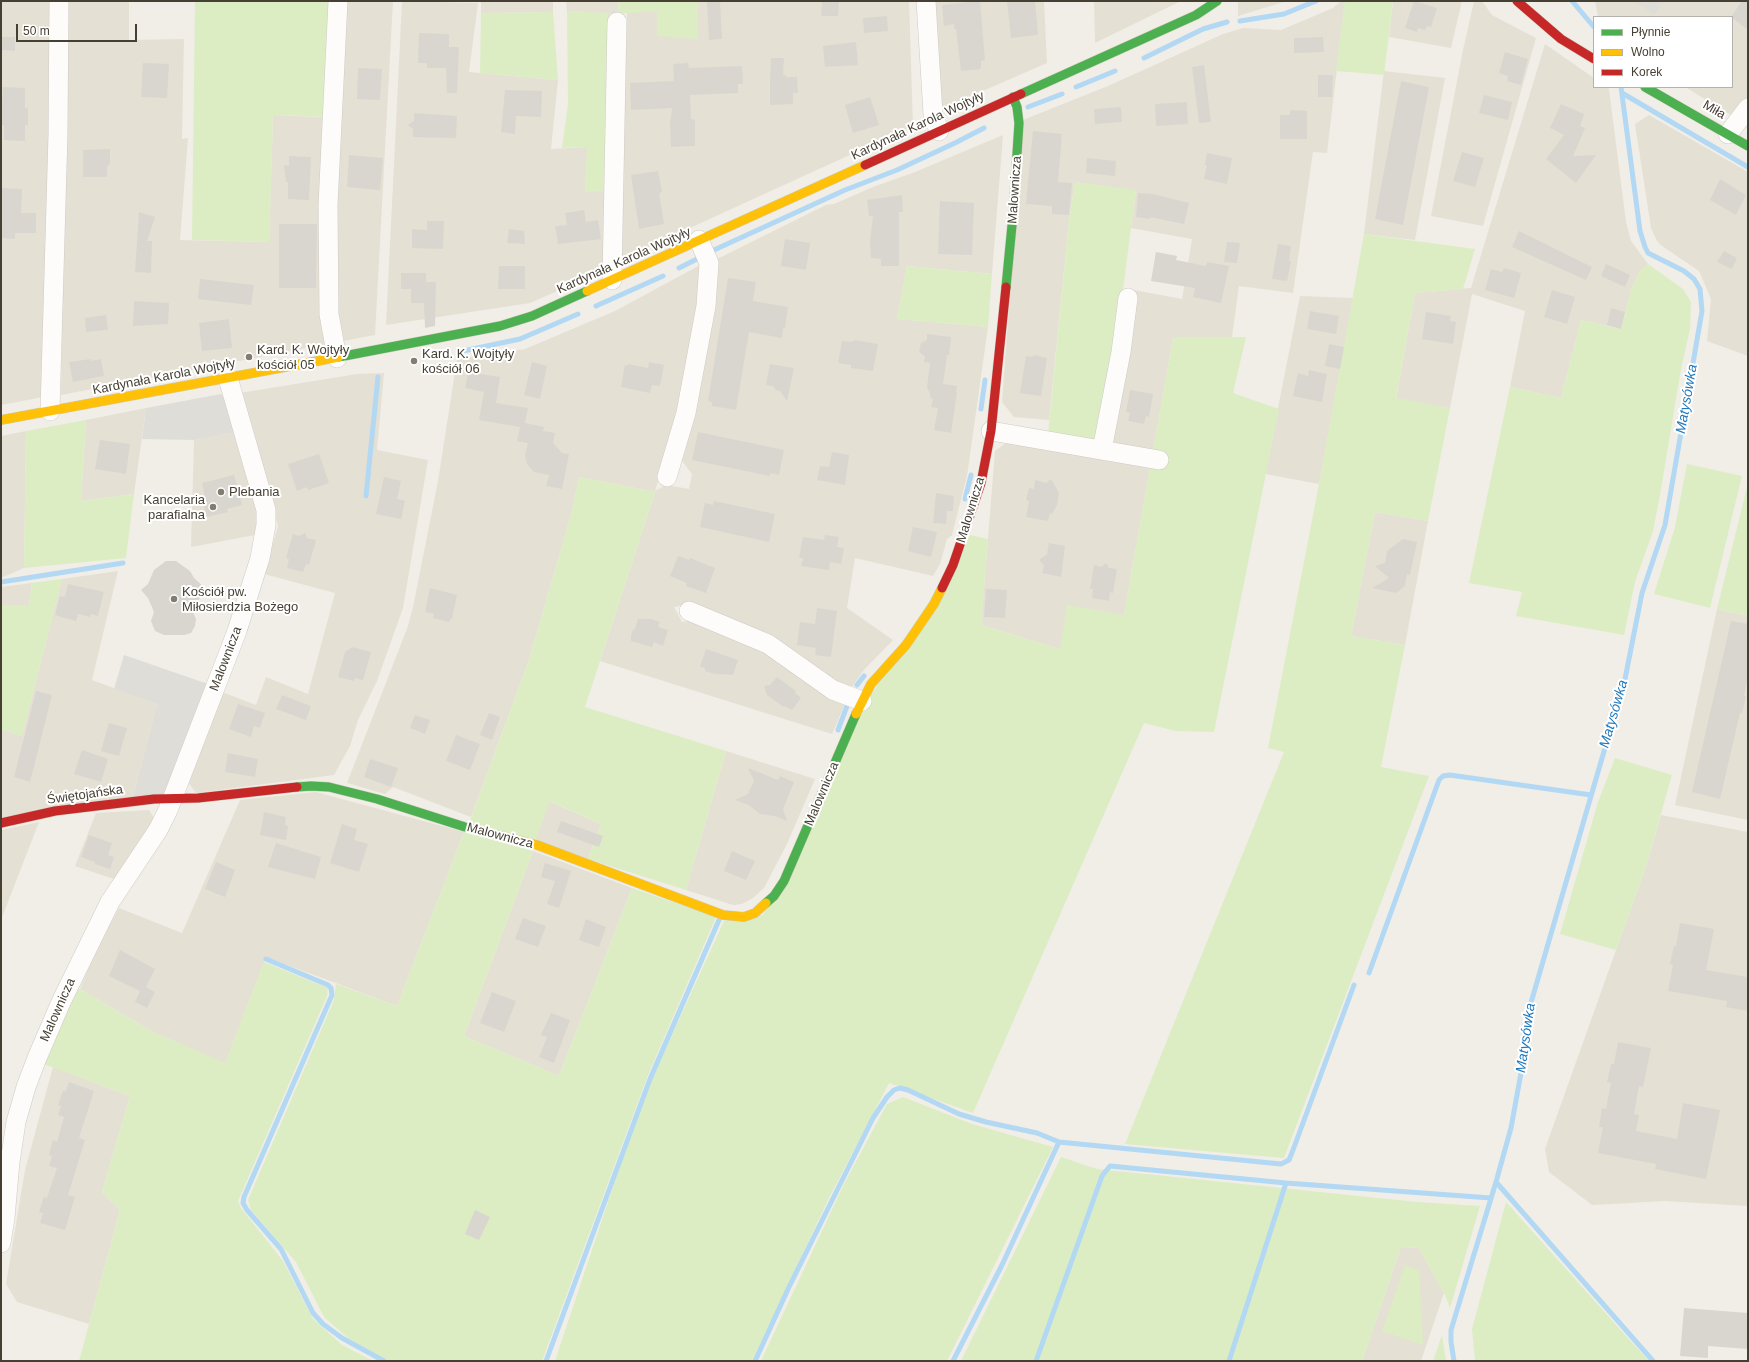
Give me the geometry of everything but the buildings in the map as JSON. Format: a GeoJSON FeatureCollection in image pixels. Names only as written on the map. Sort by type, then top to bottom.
{"type":"FeatureCollection","features":[{"type":"Feature","properties":{"kind":"street"},"geometry":{"type":"LineString","coordinates":[[50,411],[57,165],[59,1]]}},
{"type":"Feature","properties":{"kind":"street"},"geometry":{"type":"LineString","coordinates":[[337,358],[329,314],[328,205],[338,1]]}},
{"type":"Feature","properties":{"kind":"street"},"geometry":{"type":"LineString","coordinates":[[926,1],[933,114],[939,131]]}},
{"type":"Feature","properties":{"kind":"street","name":"Kardynała Karola Wojtyły"},"geometry":{"type":"LineString","coordinates":[[1,420],[467,333],[532,316],[1196,15],[1217,1]]}},
{"type":"Feature","properties":{"kind":"street"},"geometry":{"type":"LineString","coordinates":[[1517,1],[1561,39],[1593,59]]}},
{"type":"Feature","properties":{"kind":"street"},"geometry":{"type":"LineString","coordinates":[[612,280],[617,22]]}},
{"type":"Feature","properties":{"kind":"street","name":"Miła"},"geometry":{"type":"LineString","coordinates":[[1648,88],[1748,146]]}},
{"type":"Feature","properties":{"kind":"street","name":"Malownicza"},"geometry":{"type":"LineString","coordinates":[[174,797],[198,798],[311,786],[336,788],[465,827],[537,845],[723,915],[744,917],[755,913],[765,906],[784,881],[862,701],[871,684],[920,626],[934,604],[953,565],[973,509],[991,431],[1013,214],[1020,123],[1013,97]]}},
{"type":"Feature","properties":{"kind":"street"},"geometry":{"type":"LineString","coordinates":[[1728,134],[1748,108]]}},
{"type":"Feature","properties":{"kind":"street"},"geometry":{"type":"LineString","coordinates":[[668,476],[686,413],[706,306],[709,263],[700,240]]}},
{"type":"Feature","properties":{"kind":"street"},"geometry":{"type":"LineString","coordinates":[[1102,450],[1121,352],[1128,298]]}},
{"type":"Feature","properties":{"kind":"street","name":"Malownicza"},"geometry":{"type":"LineString","coordinates":[[1,1244],[16,1122],[26,1087],[60,1002],[110,902],[158,830],[174,797],[237,631],[260,558],[266,525],[264,497],[228,378]]}},
{"type":"Feature","properties":{"kind":"street"},"geometry":{"type":"LineString","coordinates":[[991,431],[1159,460]]}},
{"type":"Feature","properties":{"kind":"street"},"geometry":{"type":"LineString","coordinates":[[689,611],[768,644],[833,690],[862,701]]}},
{"type":"Feature","properties":{"kind":"street","name":"Świętojańska"},"geometry":{"type":"LineString","coordinates":[[1,823],[55,811],[174,797]]}},
{"type":"Feature","properties":{"kind":"shaded area"},"geometry":{"type":"Polygon","coordinates":[[[1,1],[129,1],[129,40],[184,39],[182,139],[188,138],[180,240],[269,242],[273,115],[339,118],[345,1],[393,1],[375,335],[61,395],[65,89],[43,397],[1,405],[1,1]]]}},
{"type":"Feature","properties":{"kind":"shaded area"},"geometry":{"type":"Polygon","coordinates":[[[402,1],[478,3],[469,72],[558,80],[551,149],[588,147],[585,192],[606,190],[605,270],[530,303],[386,325],[402,1]]]}},
{"type":"Feature","properties":{"kind":"shaded area"},"geometry":{"type":"Polygon","coordinates":[[[481,1],[553,1],[553,12],[481,13],[481,1]]]}},
{"type":"Feature","properties":{"kind":"shaded area"},"geometry":{"type":"Polygon","coordinates":[[[566,1],[618,1],[619,14],[567,11],[566,1]]]}},
{"type":"Feature","properties":{"kind":"shaded area"},"geometry":{"type":"Polygon","coordinates":[[[698,1],[909,1],[913,126],[620,260],[627,12],[657,11],[698,38],[698,1]]]}},
{"type":"Feature","properties":{"kind":"shaded area"},"geometry":{"type":"Polygon","coordinates":[[[932,1],[1044,1],[1047,63],[937,111],[932,1]]]}},
{"type":"Feature","properties":{"kind":"shaded area"},"geometry":{"type":"Polygon","coordinates":[[[1094,1],[1181,1],[1095,43],[1094,1]]]}},
{"type":"Feature","properties":{"kind":"shaded area"},"geometry":{"type":"Polygon","coordinates":[[[1239,1],[1287,1],[1238,16],[1239,1]]]}},
{"type":"Feature","properties":{"kind":"shaded area"},"geometry":{"type":"Polygon","coordinates":[[[1341,1],[1345,1],[1327,153],[1313,152],[1293,293],[1239,286],[1232,337],[1173,338],[1124,615],[1060,649],[981,625],[995,451],[1010,440],[1107,457],[1134,290],[1182,299],[1192,239],[1131,228],[1136,191],[1075,182],[1069,221],[1049,420],[1014,417],[1002,402],[1023,120],[1108,86],[1223,34],[1243,28],[1281,30],[1333,8],[1341,1]]]}},
{"type":"Feature","properties":{"kind":"shaded area"},"geometry":{"type":"Polygon","coordinates":[[[1393,1],[1462,1],[1451,48],[1389,37],[1393,1]]]}},
{"type":"Feature","properties":{"kind":"shaded area"},"geometry":{"type":"Polygon","coordinates":[[[1474,1],[1482,1],[1492,15],[1536,38],[1483,226],[1431,216],[1474,1]]]}},
{"type":"Feature","properties":{"kind":"shaded area"},"geometry":{"type":"Polygon","coordinates":[[[1595,1],[1748,1],[1748,99],[1734,117],[1687,88],[1733,88],[1733,16],[1598,16],[1595,1]]]}},
{"type":"Feature","properties":{"kind":"shaded area"},"geometry":{"type":"Polygon","coordinates":[[[1635,1],[1663,1],[1654,15],[1635,1]]]}},
{"type":"Feature","properties":{"kind":"shaded area"},"geometry":{"type":"Polygon","coordinates":[[[1545,44],[1593,77],[1593,88],[1609,89],[1626,222],[1631,241],[1648,264],[1640,271],[1631,290],[1621,329],[1581,320],[1561,398],[1510,387],[1525,311],[1472,294],[1450,408],[1396,399],[1415,293],[1471,288],[1545,44]]]}},
{"type":"Feature","properties":{"kind":"shaded area"},"geometry":{"type":"Polygon","coordinates":[[[1384,71],[1445,78],[1415,240],[1364,234],[1384,71]]]}},
{"type":"Feature","properties":{"kind":"shaded area"},"geometry":{"type":"Polygon","coordinates":[[[1649,115],[1748,172],[1748,356],[1707,341],[1711,299],[1699,271],[1662,246],[1657,241],[1651,228],[1635,124],[1649,115]]]}},
{"type":"Feature","properties":{"kind":"shaded area"},"geometry":{"type":"Polygon","coordinates":[[[1003,135],[992,274],[907,266],[897,319],[988,327],[967,476],[952,535],[947,539],[940,564],[933,576],[855,558],[847,608],[893,640],[863,671],[852,687],[836,682],[690,604],[674,607],[682,622],[695,620],[753,645],[845,704],[832,734],[600,661],[655,492],[579,477],[571,515],[528,663],[471,817],[393,787],[385,794],[347,783],[408,626],[413,607],[438,481],[457,359],[525,349],[615,311],[704,263],[684,392],[655,491],[666,485],[689,489],[692,474],[679,457],[717,259],[826,205],[834,204],[873,187],[915,172],[1003,135]]]}},
{"type":"Feature","properties":{"kind":"shaded area"},"geometry":{"type":"Polygon","coordinates":[[[1300,296],[1354,298],[1319,484],[1265,474],[1300,296]]]}},
{"type":"Feature","properties":{"kind":"shaded area"},"geometry":{"type":"Polygon","coordinates":[[[384,373],[377,450],[428,460],[403,608],[377,681],[358,720],[350,746],[334,775],[196,793],[188,782],[222,692],[256,705],[266,677],[308,694],[335,593],[264,574],[278,526],[240,393],[357,374],[384,373]]]}},
{"type":"Feature","properties":{"kind":"shaded area"},"geometry":{"type":"Polygon","coordinates":[[[221,394],[228,401],[236,432],[194,440],[142,439],[146,408],[221,394]]]}},
{"type":"Feature","properties":{"kind":"shaded area"},"geometry":{"type":"Polygon","coordinates":[[[146,408],[134,494],[81,501],[86,420],[146,408]]]}},
{"type":"Feature","properties":{"kind":"shaded area"},"geometry":{"type":"Polygon","coordinates":[[[26,431],[24,568],[1,578],[1,436],[26,431]]]}},
{"type":"Feature","properties":{"kind":"shaded area"},"geometry":{"type":"Polygon","coordinates":[[[236,432],[258,507],[255,535],[191,547],[194,440],[236,432]]]}},
{"type":"Feature","properties":{"kind":"shaded area"},"geometry":{"type":"Polygon","coordinates":[[[1375,512],[1428,521],[1405,645],[1351,636],[1375,512]]]}},
{"type":"Feature","properties":{"kind":"shaded area"},"geometry":{"type":"Polygon","coordinates":[[[118,571],[92,680],[157,704],[132,800],[1,818],[1,729],[22,736],[62,579],[118,571]]]}},
{"type":"Feature","properties":{"kind":"shaded area"},"geometry":{"type":"Polygon","coordinates":[[[32,583],[29,605],[1,605],[1,587],[32,583]]]}},
{"type":"Feature","properties":{"kind":"shaded area"},"geometry":{"type":"Polygon","coordinates":[[[1717,609],[1748,616],[1748,820],[1675,805],[1717,609]]]}},
{"type":"Feature","properties":{"kind":"shaded area"},"geometry":{"type":"Polygon","coordinates":[[[124,655],[208,684],[173,793],[132,800],[157,704],[114,689],[124,655]]]}},
{"type":"Feature","properties":{"kind":"shaded area"},"geometry":{"type":"Polygon","coordinates":[[[726,751],[815,779],[787,844],[764,888],[753,898],[742,904],[733,905],[686,890],[726,751]]]}},
{"type":"Feature","properties":{"kind":"shaded area"},"geometry":{"type":"Polygon","coordinates":[[[316,792],[464,832],[397,1006],[266,957],[225,1064],[151,1031],[80,989],[93,956],[119,908],[182,933],[240,800],[316,792]]]}},
{"type":"Feature","properties":{"kind":"shaded area"},"geometry":{"type":"Polygon","coordinates":[[[549,801],[601,824],[588,859],[535,840],[549,801]]]}},
{"type":"Feature","properties":{"kind":"shaded area"},"geometry":{"type":"Polygon","coordinates":[[[149,810],[156,821],[120,881],[75,866],[96,813],[149,810]]]}},
{"type":"Feature","properties":{"kind":"shaded area"},"geometry":{"type":"Polygon","coordinates":[[[1661,815],[1748,832],[1748,1206],[1665,1201],[1592,1205],[1549,1172],[1545,1149],[1646,866],[1661,815]]]}},
{"type":"Feature","properties":{"kind":"shaded area"},"geometry":{"type":"Polygon","coordinates":[[[39,822],[1,920],[1,830],[39,822]]]}},
{"type":"Feature","properties":{"kind":"shaded area"},"geometry":{"type":"Polygon","coordinates":[[[533,851],[632,888],[559,1076],[464,1036],[533,851]]]}},
{"type":"Feature","properties":{"kind":"shaded area"},"geometry":{"type":"Polygon","coordinates":[[[53,1067],[130,1096],[102,1192],[120,1210],[89,1324],[17,1302],[6,1284],[25,1170],[53,1067]]]}},
{"type":"Feature","properties":{"kind":"shaded area"},"geometry":{"type":"Polygon","coordinates":[[[1401,1247],[1419,1248],[1444,1293],[1421,1361],[1362,1361],[1401,1247]]]}},
{"type":"Feature","properties":{"kind":"green space"},"geometry":{"type":"Polygon","coordinates":[[[195,1],[333,1],[328,117],[273,115],[269,242],[192,240],[195,1]]]}},
{"type":"Feature","properties":{"kind":"green space"},"geometry":{"type":"Polygon","coordinates":[[[618,1],[698,1],[698,39],[657,36],[657,11],[619,14],[618,1]]]}},
{"type":"Feature","properties":{"kind":"green space"},"geometry":{"type":"Polygon","coordinates":[[[1345,1],[1393,1],[1384,75],[1336,71],[1345,1]]]}},
{"type":"Feature","properties":{"kind":"green space"},"geometry":{"type":"Polygon","coordinates":[[[567,11],[610,13],[610,110],[606,190],[585,192],[587,147],[562,148],[568,104],[567,11]]]}},
{"type":"Feature","properties":{"kind":"green space"},"geometry":{"type":"Polygon","coordinates":[[[553,12],[558,80],[480,73],[481,13],[553,12]]]}},
{"type":"Feature","properties":{"kind":"green space"},"geometry":{"type":"Polygon","coordinates":[[[1075,182],[1136,190],[1115,351],[1097,444],[1048,434],[1069,221],[1075,182]]]}},
{"type":"Feature","properties":{"kind":"green space"},"geometry":{"type":"Polygon","coordinates":[[[1364,234],[1475,249],[1463,289],[1415,293],[1396,398],[1450,408],[1428,521],[1375,512],[1351,636],[1405,645],[1381,767],[1429,776],[1284,1158],[1125,1144],[1284,752],[1268,748],[1319,484],[1364,234]]]}},
{"type":"Feature","properties":{"kind":"green space"},"geometry":{"type":"Polygon","coordinates":[[[1648,264],[1683,289],[1691,302],[1690,329],[1681,369],[1653,531],[1635,582],[1624,635],[1516,616],[1522,592],[1469,583],[1510,387],[1561,398],[1581,320],[1621,329],[1631,290],[1640,271],[1648,264]]]}},
{"type":"Feature","properties":{"kind":"green space"},"geometry":{"type":"Polygon","coordinates":[[[907,266],[992,274],[988,327],[897,319],[907,266]]]}},
{"type":"Feature","properties":{"kind":"green space"},"geometry":{"type":"Polygon","coordinates":[[[1246,337],[1233,393],[1279,409],[1214,732],[1175,731],[1144,723],[973,1113],[889,1083],[829,1198],[752,1361],[555,1361],[641,1103],[724,921],[763,915],[863,708],[970,535],[988,539],[981,625],[1060,649],[1067,605],[1124,615],[1173,338],[1246,337]]]}},
{"type":"Feature","properties":{"kind":"green space"},"geometry":{"type":"Polygon","coordinates":[[[86,420],[81,501],[134,494],[126,558],[24,568],[26,431],[86,420]]]}},
{"type":"Feature","properties":{"kind":"green space"},"geometry":{"type":"Polygon","coordinates":[[[1687,464],[1742,476],[1710,608],[1654,594],[1675,527],[1687,464]]]}},
{"type":"Feature","properties":{"kind":"green space"},"geometry":{"type":"Polygon","coordinates":[[[579,477],[655,492],[585,707],[726,751],[686,890],[588,859],[601,824],[550,801],[535,840],[469,823],[528,663],[571,515],[579,477]]]}},
{"type":"Feature","properties":{"kind":"green space"},"geometry":{"type":"Polygon","coordinates":[[[1748,483],[1748,616],[1717,609],[1748,483]]]}},
{"type":"Feature","properties":{"kind":"green space"},"geometry":{"type":"Polygon","coordinates":[[[62,579],[22,736],[1,729],[1,605],[29,605],[32,583],[62,579]]]}},
{"type":"Feature","properties":{"kind":"green space"},"geometry":{"type":"Polygon","coordinates":[[[1615,758],[1672,775],[1646,866],[1616,950],[1560,934],[1598,802],[1615,758]]]}},
{"type":"Feature","properties":{"kind":"green space"},"geometry":{"type":"Polygon","coordinates":[[[464,832],[533,851],[464,1036],[559,1076],[632,888],[716,917],[648,1075],[542,1361],[388,1361],[348,1338],[324,1317],[296,1262],[251,1210],[248,1200],[334,1000],[336,984],[397,1006],[464,832]]]}},
{"type":"Feature","properties":{"kind":"green space"},"geometry":{"type":"Polygon","coordinates":[[[264,962],[328,988],[327,996],[238,1201],[241,1208],[283,1261],[313,1319],[342,1345],[373,1361],[79,1361],[120,1210],[102,1192],[130,1096],[41,1063],[74,987],[80,989],[151,1031],[225,1063],[264,962]]]}},
{"type":"Feature","properties":{"kind":"green space"},"geometry":{"type":"Polygon","coordinates":[[[903,1097],[972,1124],[1053,1147],[947,1361],[761,1361],[844,1184],[887,1104],[903,1097]]]}},
{"type":"Feature","properties":{"kind":"green space"},"geometry":{"type":"Polygon","coordinates":[[[1061,1157],[1097,1169],[1417,1202],[1480,1206],[1450,1308],[1444,1293],[1419,1248],[1401,1247],[1362,1361],[961,1361],[1061,1157]]]}},
{"type":"Feature","properties":{"kind":"green space"},"geometry":{"type":"Polygon","coordinates":[[[1506,1202],[1649,1361],[1475,1361],[1472,1329],[1506,1202]]]}},
{"type":"Feature","properties":{"kind":"green space"},"geometry":{"type":"Polygon","coordinates":[[[1405,1265],[1419,1270],[1423,1345],[1382,1331],[1405,1265]]]}},
{"type":"Feature","properties":{"kind":"green space"},"geometry":{"type":"Polygon","coordinates":[[[1442,1335],[1446,1361],[1433,1361],[1442,1335]]]}},
{"type":"Feature","properties":{"kind":"waterway"},"geometry":{"type":"LineString","coordinates":[[1240,21],[1284,14],[1316,1]]}},
{"type":"Feature","properties":{"kind":"waterway","name":"Matysówka"},"geometry":{"type":"LineString","coordinates":[[1572,1],[1593,26]]}},
{"type":"Feature","properties":{"kind":"waterway"},"geometry":{"type":"LineString","coordinates":[[1144,58],[1203,29],[1227,22]]}},
{"type":"Feature","properties":{"kind":"waterway"},"geometry":{"type":"LineString","coordinates":[[1076,87],[1115,71]]}},
{"type":"Feature","properties":{"kind":"waterway","name":"Matysówka"},"geometry":{"type":"LineString","coordinates":[[1454,1361],[1451,1330],[1511,1128],[1521,1073],[1525,1024],[1625,679],[1642,593],[1665,525],[1702,311],[1700,289],[1694,279],[1684,271],[1648,253],[1645,247],[1640,231],[1621,88]]}},
{"type":"Feature","properties":{"kind":"waterway"},"geometry":{"type":"LineString","coordinates":[[1622,93],[1748,167]]}},
{"type":"Feature","properties":{"kind":"waterway"},"geometry":{"type":"LineString","coordinates":[[1028,107],[1062,94]]}},
{"type":"Feature","properties":{"kind":"waterway"},"geometry":{"type":"LineString","coordinates":[[714,250],[845,190],[897,170],[984,128]]}},
{"type":"Feature","properties":{"kind":"waterway"},"geometry":{"type":"LineString","coordinates":[[679,268],[699,258]]}},
{"type":"Feature","properties":{"kind":"waterway"},"geometry":{"type":"LineString","coordinates":[[596,306],[663,276]]}},
{"type":"Feature","properties":{"kind":"waterway"},"geometry":{"type":"LineString","coordinates":[[463,351],[520,339],[578,314]]}},
{"type":"Feature","properties":{"kind":"waterway"},"geometry":{"type":"LineString","coordinates":[[366,496],[378,377]]}},
{"type":"Feature","properties":{"kind":"waterway"},"geometry":{"type":"LineString","coordinates":[[981,409],[985,380]]}},
{"type":"Feature","properties":{"kind":"waterway"},"geometry":{"type":"LineString","coordinates":[[965,499],[971,475]]}},
{"type":"Feature","properties":{"kind":"waterway"},"geometry":{"type":"LineString","coordinates":[[1,582],[123,563]]}},
{"type":"Feature","properties":{"kind":"waterway"},"geometry":{"type":"LineString","coordinates":[[857,685],[864,676]]}},
{"type":"Feature","properties":{"kind":"waterway"},"geometry":{"type":"LineString","coordinates":[[838,730],[847,706]]}},
{"type":"Feature","properties":{"kind":"waterway"},"geometry":{"type":"LineString","coordinates":[[1369,973],[1439,780],[1443,776],[1450,775],[1591,795]]}},
{"type":"Feature","properties":{"kind":"waterway"},"geometry":{"type":"LineString","coordinates":[[546,1361],[650,1079],[719,920]]}},
{"type":"Feature","properties":{"kind":"waterway"},"geometry":{"type":"LineString","coordinates":[[266,959],[328,985],[331,988],[332,995],[244,1197],[243,1203],[247,1210],[281,1249],[313,1313],[323,1324],[342,1338],[384,1361]]}},
{"type":"Feature","properties":{"kind":"waterway"},"geometry":{"type":"LineString","coordinates":[[755,1361],[789,1287],[873,1118],[887,1097],[894,1090],[900,1088],[908,1090],[959,1114],[986,1122],[1037,1133],[1059,1142],[1281,1164],[1289,1160],[1354,985]]}},
{"type":"Feature","properties":{"kind":"waterway"},"geometry":{"type":"LineString","coordinates":[[953,1361],[1002,1265],[1059,1142]]}},
{"type":"Feature","properties":{"kind":"waterway"},"geometry":{"type":"LineString","coordinates":[[1036,1361],[1102,1176],[1110,1166],[1286,1183]]}},
{"type":"Feature","properties":{"kind":"waterway"},"geometry":{"type":"LineString","coordinates":[[1496,1182],[1653,1361]]}},
{"type":"Feature","properties":{"kind":"waterway"},"geometry":{"type":"LineString","coordinates":[[1229,1361],[1286,1183],[1491,1198]]}},
{"type":"Feature","properties":{"kind":"traffic: fast"},"geometry":{"type":"LineString","coordinates":[[1021,94],[1196,15],[1217,1]]}},
{"type":"Feature","properties":{"kind":"traffic: fast"},"geometry":{"type":"LineString","coordinates":[[1647,88],[1748,146]]}},
{"type":"Feature","properties":{"kind":"traffic: fast"},"geometry":{"type":"LineString","coordinates":[[1006,287],[1013,215],[1019,123],[1017,107],[1013,97]]}},
{"type":"Feature","properties":{"kind":"traffic: fast"},"geometry":{"type":"LineString","coordinates":[[339,357],[500,326],[532,316],[587,291]]}},
{"type":"Feature","properties":{"kind":"traffic: fast"},"geometry":{"type":"LineString","coordinates":[[766,903],[774,896],[784,881],[856,714]]}},
{"type":"Feature","properties":{"kind":"traffic: fast"},"geometry":{"type":"LineString","coordinates":[[297,787],[329,787],[377,799],[465,827],[502,836]]}},
{"type":"Feature","properties":{"kind":"traffic: slow"},"geometry":{"type":"LineString","coordinates":[[587,291],[865,165]]}},
{"type":"Feature","properties":{"kind":"traffic: slow"},"geometry":{"type":"LineString","coordinates":[[1,420],[339,357]]}},
{"type":"Feature","properties":{"kind":"traffic: slow"},"geometry":{"type":"LineString","coordinates":[[856,714],[871,684],[906,645],[934,604],[942,588]]}},
{"type":"Feature","properties":{"kind":"traffic: slow"},"geometry":{"type":"LineString","coordinates":[[502,836],[537,845],[723,915],[744,917],[755,913],[766,903]]}},
{"type":"Feature","properties":{"kind":"traffic: jam"},"geometry":{"type":"LineString","coordinates":[[1517,1],[1561,39],[1593,58]]}},
{"type":"Feature","properties":{"kind":"traffic: jam"},"geometry":{"type":"LineString","coordinates":[[865,165],[1021,94]]}},
{"type":"Feature","properties":{"kind":"traffic: jam"},"geometry":{"type":"LineString","coordinates":[[942,588],[953,565],[981,483],[991,431],[1006,287]]}},
{"type":"Feature","properties":{"kind":"traffic: jam"},"geometry":{"type":"LineString","coordinates":[[1,823],[55,811],[154,799],[198,798],[297,787]]}},
{"type":"Feature","properties":{"kind":"place","name":"Kard. K. Wojtyły kościół 05"},"geometry":{"type":"Point","coordinates":[249,357]}},
{"type":"Feature","properties":{"kind":"place","name":"Kard. K. Wojtyły kościół 06"},"geometry":{"type":"Point","coordinates":[414,361]}},
{"type":"Feature","properties":{"kind":"place","name":"Plebania"},"geometry":{"type":"Point","coordinates":[221,492]}},
{"type":"Feature","properties":{"kind":"place","name":"Kancelaria parafialna"},"geometry":{"type":"Point","coordinates":[213,507]}},
{"type":"Feature","properties":{"kind":"place","name":"Kościół pw. Miłosierdzia Bożego"},"geometry":{"type":"Point","coordinates":[174,599]}}]}
